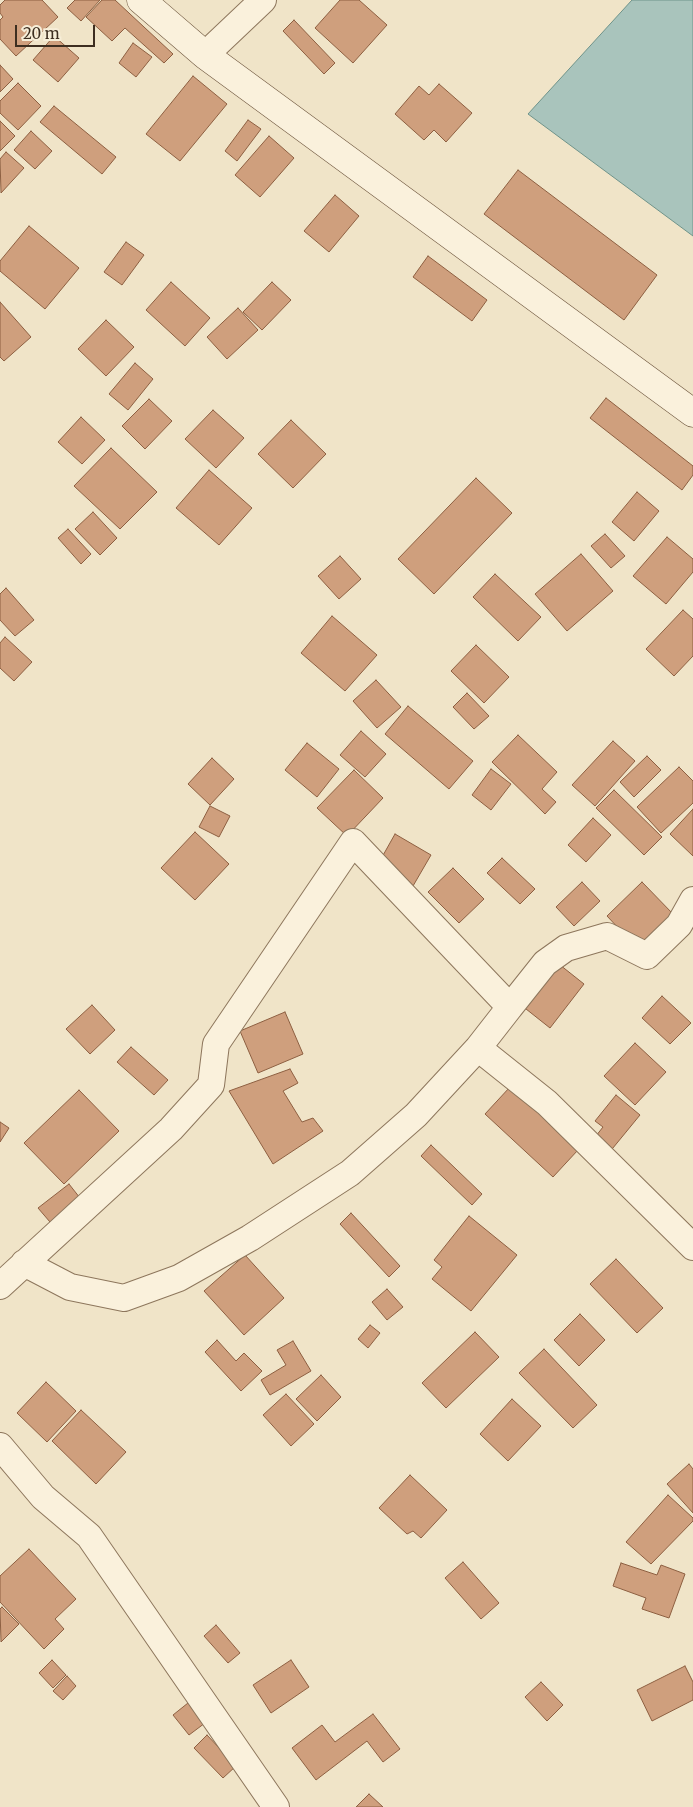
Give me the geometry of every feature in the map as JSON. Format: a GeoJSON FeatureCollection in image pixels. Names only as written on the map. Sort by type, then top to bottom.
{"type":"FeatureCollection","features":[{"type":"Feature","properties":{"kind":"main road"},"geometry":{"type":"LineString","coordinates":[[141,0],[205,55],[693,413]]}},
{"type":"Feature","properties":{"kind":"street"},"geometry":{"type":"LineString","coordinates":[[205,55],[263,0]]}},
{"type":"Feature","properties":{"kind":"street"},"geometry":{"type":"LineString","coordinates":[[0,1286],[24,1262],[172,1129],[211,1085],[216,1044],[353,842],[510,1007]]}},
{"type":"Feature","properties":{"kind":"street"},"geometry":{"type":"LineString","coordinates":[[24,1262],[70,1287],[124,1298],[179,1278],[250,1238],[350,1173],[416,1115],[478,1048],[545,963],[566,948],[607,936],[647,956],[679,926],[693,900]]}},
{"type":"Feature","properties":{"kind":"street"},"geometry":{"type":"LineString","coordinates":[[478,1048],[547,1103],[693,1247]]}},
{"type":"Feature","properties":{"kind":"street"},"geometry":{"type":"LineString","coordinates":[[0,1446],[42,1497],[89,1536],[276,1807]]}},
{"type":"Feature","properties":{"kind":"water"},"geometry":{"type":"Polygon","coordinates":[[[632,0],[693,0],[693,236],[528,114],[632,0]]]}},
{"type":"Feature","properties":{"kind":"building"},"geometry":{"type":"Polygon","coordinates":[[[5,0],[42,0],[58,17],[16,56],[0,39],[0,20],[3,17],[0,13],[0,5],[5,0]]]}},
{"type":"Feature","properties":{"kind":"building"},"geometry":{"type":"Polygon","coordinates":[[[75,0],[100,0],[81,21],[67,8],[75,0]]]}},
{"type":"Feature","properties":{"kind":"building"},"geometry":{"type":"Polygon","coordinates":[[[102,0],[115,0],[173,54],[164,63],[125,28],[112,41],[86,17],[102,0]]]}},
{"type":"Feature","properties":{"kind":"building"},"geometry":{"type":"Polygon","coordinates":[[[340,0],[359,0],[387,25],[353,63],[315,28],[340,0]]]}},
{"type":"Feature","properties":{"kind":"building"},"geometry":{"type":"Polygon","coordinates":[[[294,20],[335,63],[324,74],[283,31],[294,20]]]}},
{"type":"Feature","properties":{"kind":"building"},"geometry":{"type":"Polygon","coordinates":[[[54,36],[79,58],[58,82],[33,60],[54,36]]]}},
{"type":"Feature","properties":{"kind":"building"},"geometry":{"type":"Polygon","coordinates":[[[133,43],[152,57],[136,77],[119,63],[133,43]]]}},
{"type":"Feature","properties":{"kind":"building"},"geometry":{"type":"Polygon","coordinates":[[[0,65],[13,79],[0,92],[0,65]]]}},
{"type":"Feature","properties":{"kind":"building"},"geometry":{"type":"Polygon","coordinates":[[[193,76],[227,104],[180,161],[146,134],[193,76]]]}},
{"type":"Feature","properties":{"kind":"building"},"geometry":{"type":"Polygon","coordinates":[[[18,83],[41,106],[18,130],[0,113],[0,101],[18,83]]]}},
{"type":"Feature","properties":{"kind":"building"},"geometry":{"type":"Polygon","coordinates":[[[439,84],[472,113],[446,142],[434,130],[424,140],[395,114],[419,86],[429,95],[439,84]]]}},
{"type":"Feature","properties":{"kind":"building"},"geometry":{"type":"Polygon","coordinates":[[[54,106],[116,157],[102,174],[40,122],[54,106]]]}},
{"type":"Feature","properties":{"kind":"building"},"geometry":{"type":"Polygon","coordinates":[[[248,120],[261,129],[237,161],[225,151],[248,120]]]}},
{"type":"Feature","properties":{"kind":"building"},"geometry":{"type":"Polygon","coordinates":[[[0,121],[15,136],[0,151],[0,121]]]}},
{"type":"Feature","properties":{"kind":"building"},"geometry":{"type":"Polygon","coordinates":[[[31,131],[52,151],[35,169],[14,150],[31,131]]]}},
{"type":"Feature","properties":{"kind":"building"},"geometry":{"type":"Polygon","coordinates":[[[269,136],[294,158],[260,197],[235,175],[269,136]]]}},
{"type":"Feature","properties":{"kind":"building"},"geometry":{"type":"Polygon","coordinates":[[[6,152],[24,168],[1,193],[0,159],[6,152]]]}},
{"type":"Feature","properties":{"kind":"building"},"geometry":{"type":"Polygon","coordinates":[[[518,170],[657,275],[624,320],[484,214],[518,170]]]}},
{"type":"Feature","properties":{"kind":"building"},"geometry":{"type":"Polygon","coordinates":[[[335,195],[359,216],[329,252],[304,231],[335,195]]]}},
{"type":"Feature","properties":{"kind":"building"},"geometry":{"type":"Polygon","coordinates":[[[29,226],[79,268],[45,309],[0,271],[0,261],[29,226]]]}},
{"type":"Feature","properties":{"kind":"building"},"geometry":{"type":"Polygon","coordinates":[[[126,242],[144,255],[122,285],[104,272],[126,242]]]}},
{"type":"Feature","properties":{"kind":"building"},"geometry":{"type":"Polygon","coordinates":[[[428,256],[487,300],[472,321],[413,277],[428,256]]]}},
{"type":"Feature","properties":{"kind":"building"},"geometry":{"type":"Polygon","coordinates":[[[171,282],[210,318],[185,346],[146,310],[171,282]]]}},
{"type":"Feature","properties":{"kind":"building"},"geometry":{"type":"Polygon","coordinates":[[[272,282],[291,300],[262,330],[243,312],[272,282]]]}},
{"type":"Feature","properties":{"kind":"building"},"geometry":{"type":"Polygon","coordinates":[[[0,302],[31,337],[4,361],[0,357],[0,302]]]}},
{"type":"Feature","properties":{"kind":"building"},"geometry":{"type":"Polygon","coordinates":[[[238,308],[258,330],[227,359],[207,337],[238,308]]]}},
{"type":"Feature","properties":{"kind":"building"},"geometry":{"type":"Polygon","coordinates":[[[106,320],[134,347],[106,376],[78,349],[106,320]]]}},
{"type":"Feature","properties":{"kind":"building"},"geometry":{"type":"Polygon","coordinates":[[[135,363],[153,379],[128,410],[109,394],[135,363]]]}},
{"type":"Feature","properties":{"kind":"building"},"geometry":{"type":"Polygon","coordinates":[[[606,398],[693,466],[693,475],[682,490],[590,418],[606,398]]]}},
{"type":"Feature","properties":{"kind":"building"},"geometry":{"type":"Polygon","coordinates":[[[149,399],[172,421],[145,449],[122,426],[149,399]]]}},
{"type":"Feature","properties":{"kind":"building"},"geometry":{"type":"Polygon","coordinates":[[[213,410],[244,438],[216,468],[185,439],[213,410]]]}},
{"type":"Feature","properties":{"kind":"building"},"geometry":{"type":"Polygon","coordinates":[[[81,417],[105,440],[82,464],[58,442],[81,417]]]}},
{"type":"Feature","properties":{"kind":"building"},"geometry":{"type":"Polygon","coordinates":[[[291,420],[326,454],[293,488],[258,454],[291,420]]]}},
{"type":"Feature","properties":{"kind":"building"},"geometry":{"type":"Polygon","coordinates":[[[111,448],[157,492],[120,529],[74,486],[111,448]]]}},
{"type":"Feature","properties":{"kind":"building"},"geometry":{"type":"Polygon","coordinates":[[[209,470],[252,508],[219,545],[176,508],[209,470]]]}},
{"type":"Feature","properties":{"kind":"building"},"geometry":{"type":"Polygon","coordinates":[[[476,478],[512,513],[434,594],[398,559],[476,478]]]}},
{"type":"Feature","properties":{"kind":"building"},"geometry":{"type":"Polygon","coordinates":[[[637,492],[659,511],[634,541],[612,522],[637,492]]]}},
{"type":"Feature","properties":{"kind":"building"},"geometry":{"type":"Polygon","coordinates":[[[93,512],[117,538],[100,555],[75,529],[93,512]]]}},
{"type":"Feature","properties":{"kind":"building"},"geometry":{"type":"Polygon","coordinates":[[[68,529],[91,554],[81,564],[58,538],[68,529]]]}},
{"type":"Feature","properties":{"kind":"building"},"geometry":{"type":"Polygon","coordinates":[[[605,534],[625,556],[611,568],[591,546],[605,534]]]}},
{"type":"Feature","properties":{"kind":"building"},"geometry":{"type":"Polygon","coordinates":[[[667,537],[693,559],[693,572],[666,604],[633,576],[667,537]]]}},
{"type":"Feature","properties":{"kind":"building"},"geometry":{"type":"Polygon","coordinates":[[[581,554],[613,591],[567,631],[535,594],[581,554]]]}},
{"type":"Feature","properties":{"kind":"building"},"geometry":{"type":"Polygon","coordinates":[[[340,556],[361,579],[339,599],[318,576],[340,556]]]}},
{"type":"Feature","properties":{"kind":"building"},"geometry":{"type":"Polygon","coordinates":[[[495,574],[541,617],[518,641],[473,597],[495,574]]]}},
{"type":"Feature","properties":{"kind":"building"},"geometry":{"type":"Polygon","coordinates":[[[6,588],[34,620],[15,636],[0,620],[0,594],[6,588]]]}},
{"type":"Feature","properties":{"kind":"building"},"geometry":{"type":"Polygon","coordinates":[[[683,610],[693,619],[693,656],[674,676],[646,649],[683,610]]]}},
{"type":"Feature","properties":{"kind":"building"},"geometry":{"type":"Polygon","coordinates":[[[332,616],[377,655],[345,691],[301,653],[332,616]]]}},
{"type":"Feature","properties":{"kind":"building"},"geometry":{"type":"Polygon","coordinates":[[[5,637],[32,662],[14,681],[0,668],[0,643],[5,637]]]}},
{"type":"Feature","properties":{"kind":"building"},"geometry":{"type":"Polygon","coordinates":[[[476,645],[509,677],[484,703],[451,671],[476,645]]]}},
{"type":"Feature","properties":{"kind":"building"},"geometry":{"type":"Polygon","coordinates":[[[376,680],[401,707],[377,728],[353,701],[376,680]]]}},
{"type":"Feature","properties":{"kind":"building"},"geometry":{"type":"Polygon","coordinates":[[[467,693],[489,716],[474,729],[453,707],[467,693]]]}},
{"type":"Feature","properties":{"kind":"building"},"geometry":{"type":"Polygon","coordinates":[[[408,706],[473,761],[449,789],[385,734],[408,706]]]}},
{"type":"Feature","properties":{"kind":"building"},"geometry":{"type":"Polygon","coordinates":[[[361,731],[386,754],[365,777],[340,755],[361,731]]]}},
{"type":"Feature","properties":{"kind":"building"},"geometry":{"type":"Polygon","coordinates":[[[518,735],[557,772],[542,789],[556,802],[545,814],[492,762],[518,735]]]}},
{"type":"Feature","properties":{"kind":"building"},"geometry":{"type":"Polygon","coordinates":[[[613,741],[635,761],[595,806],[572,785],[613,741]]]}},
{"type":"Feature","properties":{"kind":"building"},"geometry":{"type":"Polygon","coordinates":[[[307,743],[339,769],[317,797],[285,770],[307,743]]]}},
{"type":"Feature","properties":{"kind":"building"},"geometry":{"type":"Polygon","coordinates":[[[647,756],[661,770],[634,797],[620,782],[647,756]]]}},
{"type":"Feature","properties":{"kind":"building"},"geometry":{"type":"Polygon","coordinates":[[[212,758],[234,779],[210,805],[188,784],[212,758]]]}},
{"type":"Feature","properties":{"kind":"building"},"geometry":{"type":"Polygon","coordinates":[[[679,767],[693,781],[693,803],[661,833],[637,807],[679,767]]]}},
{"type":"Feature","properties":{"kind":"building"},"geometry":{"type":"Polygon","coordinates":[[[491,769],[511,784],[491,810],[472,795],[491,769]]]}},
{"type":"Feature","properties":{"kind":"building"},"geometry":{"type":"Polygon","coordinates":[[[354,770],[383,798],[347,836],[317,808],[354,770]]]}},
{"type":"Feature","properties":{"kind":"building"},"geometry":{"type":"Polygon","coordinates":[[[614,790],[662,837],[644,855],[596,808],[614,790]]]}},
{"type":"Feature","properties":{"kind":"building"},"geometry":{"type":"Polygon","coordinates":[[[210,806],[230,816],[219,837],[199,827],[210,806]]]}},
{"type":"Feature","properties":{"kind":"building"},"geometry":{"type":"Polygon","coordinates":[[[693,809],[693,856],[670,834],[693,809]]]}},
{"type":"Feature","properties":{"kind":"building"},"geometry":{"type":"Polygon","coordinates":[[[593,818],[611,835],[586,862],[568,845],[593,818]]]}},
{"type":"Feature","properties":{"kind":"building"},"geometry":{"type":"Polygon","coordinates":[[[195,832],[229,864],[195,900],[161,868],[195,832]]]}},
{"type":"Feature","properties":{"kind":"building"},"geometry":{"type":"Polygon","coordinates":[[[395,834],[431,855],[413,886],[377,866],[395,834]]]}},
{"type":"Feature","properties":{"kind":"building"},"geometry":{"type":"Polygon","coordinates":[[[502,858],[535,889],[520,904],[487,873],[502,858]]]}},
{"type":"Feature","properties":{"kind":"building"},"geometry":{"type":"Polygon","coordinates":[[[453,868],[484,899],[459,923],[428,892],[453,868]]]}},
{"type":"Feature","properties":{"kind":"building"},"geometry":{"type":"Polygon","coordinates":[[[582,882],[600,901],[574,926],[556,907],[582,882]]]}},
{"type":"Feature","properties":{"kind":"building"},"geometry":{"type":"Polygon","coordinates":[[[642,882],[673,914],[637,948],[607,916],[642,882]]]}},
{"type":"Feature","properties":{"kind":"building"},"geometry":{"type":"Polygon","coordinates":[[[555,961],[584,984],[550,1028],[521,1005],[555,961]]]}},
{"type":"Feature","properties":{"kind":"building"},"geometry":{"type":"Polygon","coordinates":[[[662,996],[691,1023],[670,1044],[642,1018],[662,996]]]}},
{"type":"Feature","properties":{"kind":"building"},"geometry":{"type":"Polygon","coordinates":[[[92,1005],[115,1030],[90,1054],[66,1029],[92,1005]]]}},
{"type":"Feature","properties":{"kind":"building"},"geometry":{"type":"Polygon","coordinates":[[[285,1012],[303,1054],[258,1073],[240,1031],[285,1012]]]}},
{"type":"Feature","properties":{"kind":"building"},"geometry":{"type":"Polygon","coordinates":[[[635,1043],[666,1072],[635,1105],[604,1076],[635,1043]]]}},
{"type":"Feature","properties":{"kind":"building"},"geometry":{"type":"Polygon","coordinates":[[[131,1047],[168,1080],[154,1095],[117,1062],[131,1047]]]}},
{"type":"Feature","properties":{"kind":"building"},"geometry":{"type":"Polygon","coordinates":[[[290,1069],[298,1083],[283,1091],[302,1122],[313,1118],[323,1131],[273,1164],[229,1091],[290,1069]]]}},
{"type":"Feature","properties":{"kind":"building"},"geometry":{"type":"Polygon","coordinates":[[[510,1087],[578,1150],[553,1177],[485,1114],[510,1087]]]}},
{"type":"Feature","properties":{"kind":"building"},"geometry":{"type":"Polygon","coordinates":[[[79,1090],[119,1131],[64,1184],[24,1143],[79,1090]]]}},
{"type":"Feature","properties":{"kind":"building"},"geometry":{"type":"Polygon","coordinates":[[[616,1095],[640,1115],[608,1154],[592,1141],[603,1127],[595,1121],[616,1095]]]}},
{"type":"Feature","properties":{"kind":"building"},"geometry":{"type":"Polygon","coordinates":[[[0,1122],[9,1128],[0,1142],[0,1122]]]}},
{"type":"Feature","properties":{"kind":"building"},"geometry":{"type":"Polygon","coordinates":[[[431,1145],[482,1194],[472,1205],[421,1156],[431,1145]]]}},
{"type":"Feature","properties":{"kind":"building"},"geometry":{"type":"Polygon","coordinates":[[[69,1184],[80,1198],[50,1222],[38,1208],[69,1184]]]}},
{"type":"Feature","properties":{"kind":"building"},"geometry":{"type":"Polygon","coordinates":[[[351,1213],[400,1266],[389,1277],[340,1224],[351,1213]]]}},
{"type":"Feature","properties":{"kind":"building"},"geometry":{"type":"Polygon","coordinates":[[[469,1216],[517,1255],[471,1311],[432,1279],[442,1267],[434,1260],[469,1216]]]}},
{"type":"Feature","properties":{"kind":"building"},"geometry":{"type":"Polygon","coordinates":[[[245,1255],[284,1298],[244,1335],[204,1291],[245,1255]]]}},
{"type":"Feature","properties":{"kind":"building"},"geometry":{"type":"Polygon","coordinates":[[[616,1259],[663,1308],[637,1333],[590,1284],[616,1259]]]}},
{"type":"Feature","properties":{"kind":"building"},"geometry":{"type":"Polygon","coordinates":[[[387,1289],[403,1307],[387,1320],[372,1302],[387,1289]]]}},
{"type":"Feature","properties":{"kind":"building"},"geometry":{"type":"Polygon","coordinates":[[[580,1314],[605,1340],[579,1366],[554,1340],[580,1314]]]}},
{"type":"Feature","properties":{"kind":"building"},"geometry":{"type":"Polygon","coordinates":[[[370,1325],[380,1333],[368,1348],[358,1339],[370,1325]]]}},
{"type":"Feature","properties":{"kind":"building"},"geometry":{"type":"Polygon","coordinates":[[[475,1332],[499,1357],[446,1408],[422,1383],[475,1332]]]}},
{"type":"Feature","properties":{"kind":"building"},"geometry":{"type":"Polygon","coordinates":[[[217,1340],[236,1361],[244,1353],[262,1371],[241,1391],[205,1352],[217,1340]]]}},
{"type":"Feature","properties":{"kind":"building"},"geometry":{"type":"Polygon","coordinates":[[[293,1341],[311,1371],[270,1395],[261,1380],[286,1365],[277,1350],[293,1341]]]}},
{"type":"Feature","properties":{"kind":"building"},"geometry":{"type":"Polygon","coordinates":[[[544,1349],[597,1405],[573,1428],[519,1373],[544,1349]]]}},
{"type":"Feature","properties":{"kind":"building"},"geometry":{"type":"Polygon","coordinates":[[[321,1375],[341,1397],[317,1421],[296,1399],[321,1375]]]}},
{"type":"Feature","properties":{"kind":"building"},"geometry":{"type":"Polygon","coordinates":[[[46,1382],[76,1411],[47,1442],[17,1413],[46,1382]]]}},
{"type":"Feature","properties":{"kind":"building"},"geometry":{"type":"Polygon","coordinates":[[[286,1394],[314,1424],[291,1446],[263,1415],[286,1394]]]}},
{"type":"Feature","properties":{"kind":"building"},"geometry":{"type":"Polygon","coordinates":[[[512,1399],[541,1426],[508,1461],[480,1434],[512,1399]]]}},
{"type":"Feature","properties":{"kind":"building"},"geometry":{"type":"Polygon","coordinates":[[[81,1410],[126,1452],[96,1484],[52,1441],[81,1410]]]}},
{"type":"Feature","properties":{"kind":"building"},"geometry":{"type":"Polygon","coordinates":[[[689,1464],[693,1469],[693,1513],[667,1484],[689,1464]]]}},
{"type":"Feature","properties":{"kind":"building"},"geometry":{"type":"Polygon","coordinates":[[[410,1475],[447,1510],[421,1538],[413,1531],[407,1534],[379,1508],[410,1475]]]}},
{"type":"Feature","properties":{"kind":"building"},"geometry":{"type":"Polygon","coordinates":[[[668,1495],[693,1518],[693,1521],[651,1564],[626,1542],[668,1495]]]}},
{"type":"Feature","properties":{"kind":"building"},"geometry":{"type":"Polygon","coordinates":[[[29,1549],[76,1599],[55,1619],[64,1629],[44,1649],[0,1602],[0,1576],[29,1549]]]}},
{"type":"Feature","properties":{"kind":"building"},"geometry":{"type":"Polygon","coordinates":[[[463,1562],[499,1603],[481,1619],[445,1578],[463,1562]]]}},
{"type":"Feature","properties":{"kind":"building"},"geometry":{"type":"Polygon","coordinates":[[[621,1563],[657,1575],[661,1565],[685,1574],[669,1618],[642,1609],[646,1598],[613,1586],[621,1563]]]}},
{"type":"Feature","properties":{"kind":"building"},"geometry":{"type":"Polygon","coordinates":[[[2,1607],[19,1624],[1,1642],[0,1609],[2,1607]]]}},
{"type":"Feature","properties":{"kind":"building"},"geometry":{"type":"Polygon","coordinates":[[[216,1625],[240,1653],[228,1663],[204,1636],[216,1625]]]}},
{"type":"Feature","properties":{"kind":"building"},"geometry":{"type":"Polygon","coordinates":[[[52,1660],[66,1675],[53,1688],[39,1673],[52,1660]]]}},
{"type":"Feature","properties":{"kind":"building"},"geometry":{"type":"Polygon","coordinates":[[[291,1660],[309,1687],[271,1713],[253,1685],[291,1660]]]}},
{"type":"Feature","properties":{"kind":"building"},"geometry":{"type":"Polygon","coordinates":[[[685,1666],[693,1682],[693,1700],[652,1721],[637,1690],[685,1666]]]}},
{"type":"Feature","properties":{"kind":"building"},"geometry":{"type":"Polygon","coordinates":[[[67,1676],[76,1686],[63,1700],[53,1691],[67,1676]]]}},
{"type":"Feature","properties":{"kind":"building"},"geometry":{"type":"Polygon","coordinates":[[[541,1682],[563,1705],[547,1721],[525,1697],[541,1682]]]}},
{"type":"Feature","properties":{"kind":"building"},"geometry":{"type":"Polygon","coordinates":[[[193,1699],[209,1720],[189,1735],[173,1715],[193,1699]]]}},
{"type":"Feature","properties":{"kind":"building"},"geometry":{"type":"Polygon","coordinates":[[[373,1714],[400,1749],[383,1762],[367,1741],[316,1780],[292,1748],[322,1725],[335,1742],[373,1714]]]}},
{"type":"Feature","properties":{"kind":"building"},"geometry":{"type":"Polygon","coordinates":[[[207,1735],[236,1766],[223,1778],[194,1748],[207,1735]]]}},
{"type":"Feature","properties":{"kind":"building"},"geometry":{"type":"Polygon","coordinates":[[[369,1794],[383,1807],[356,1807],[369,1794]]]}}]}
